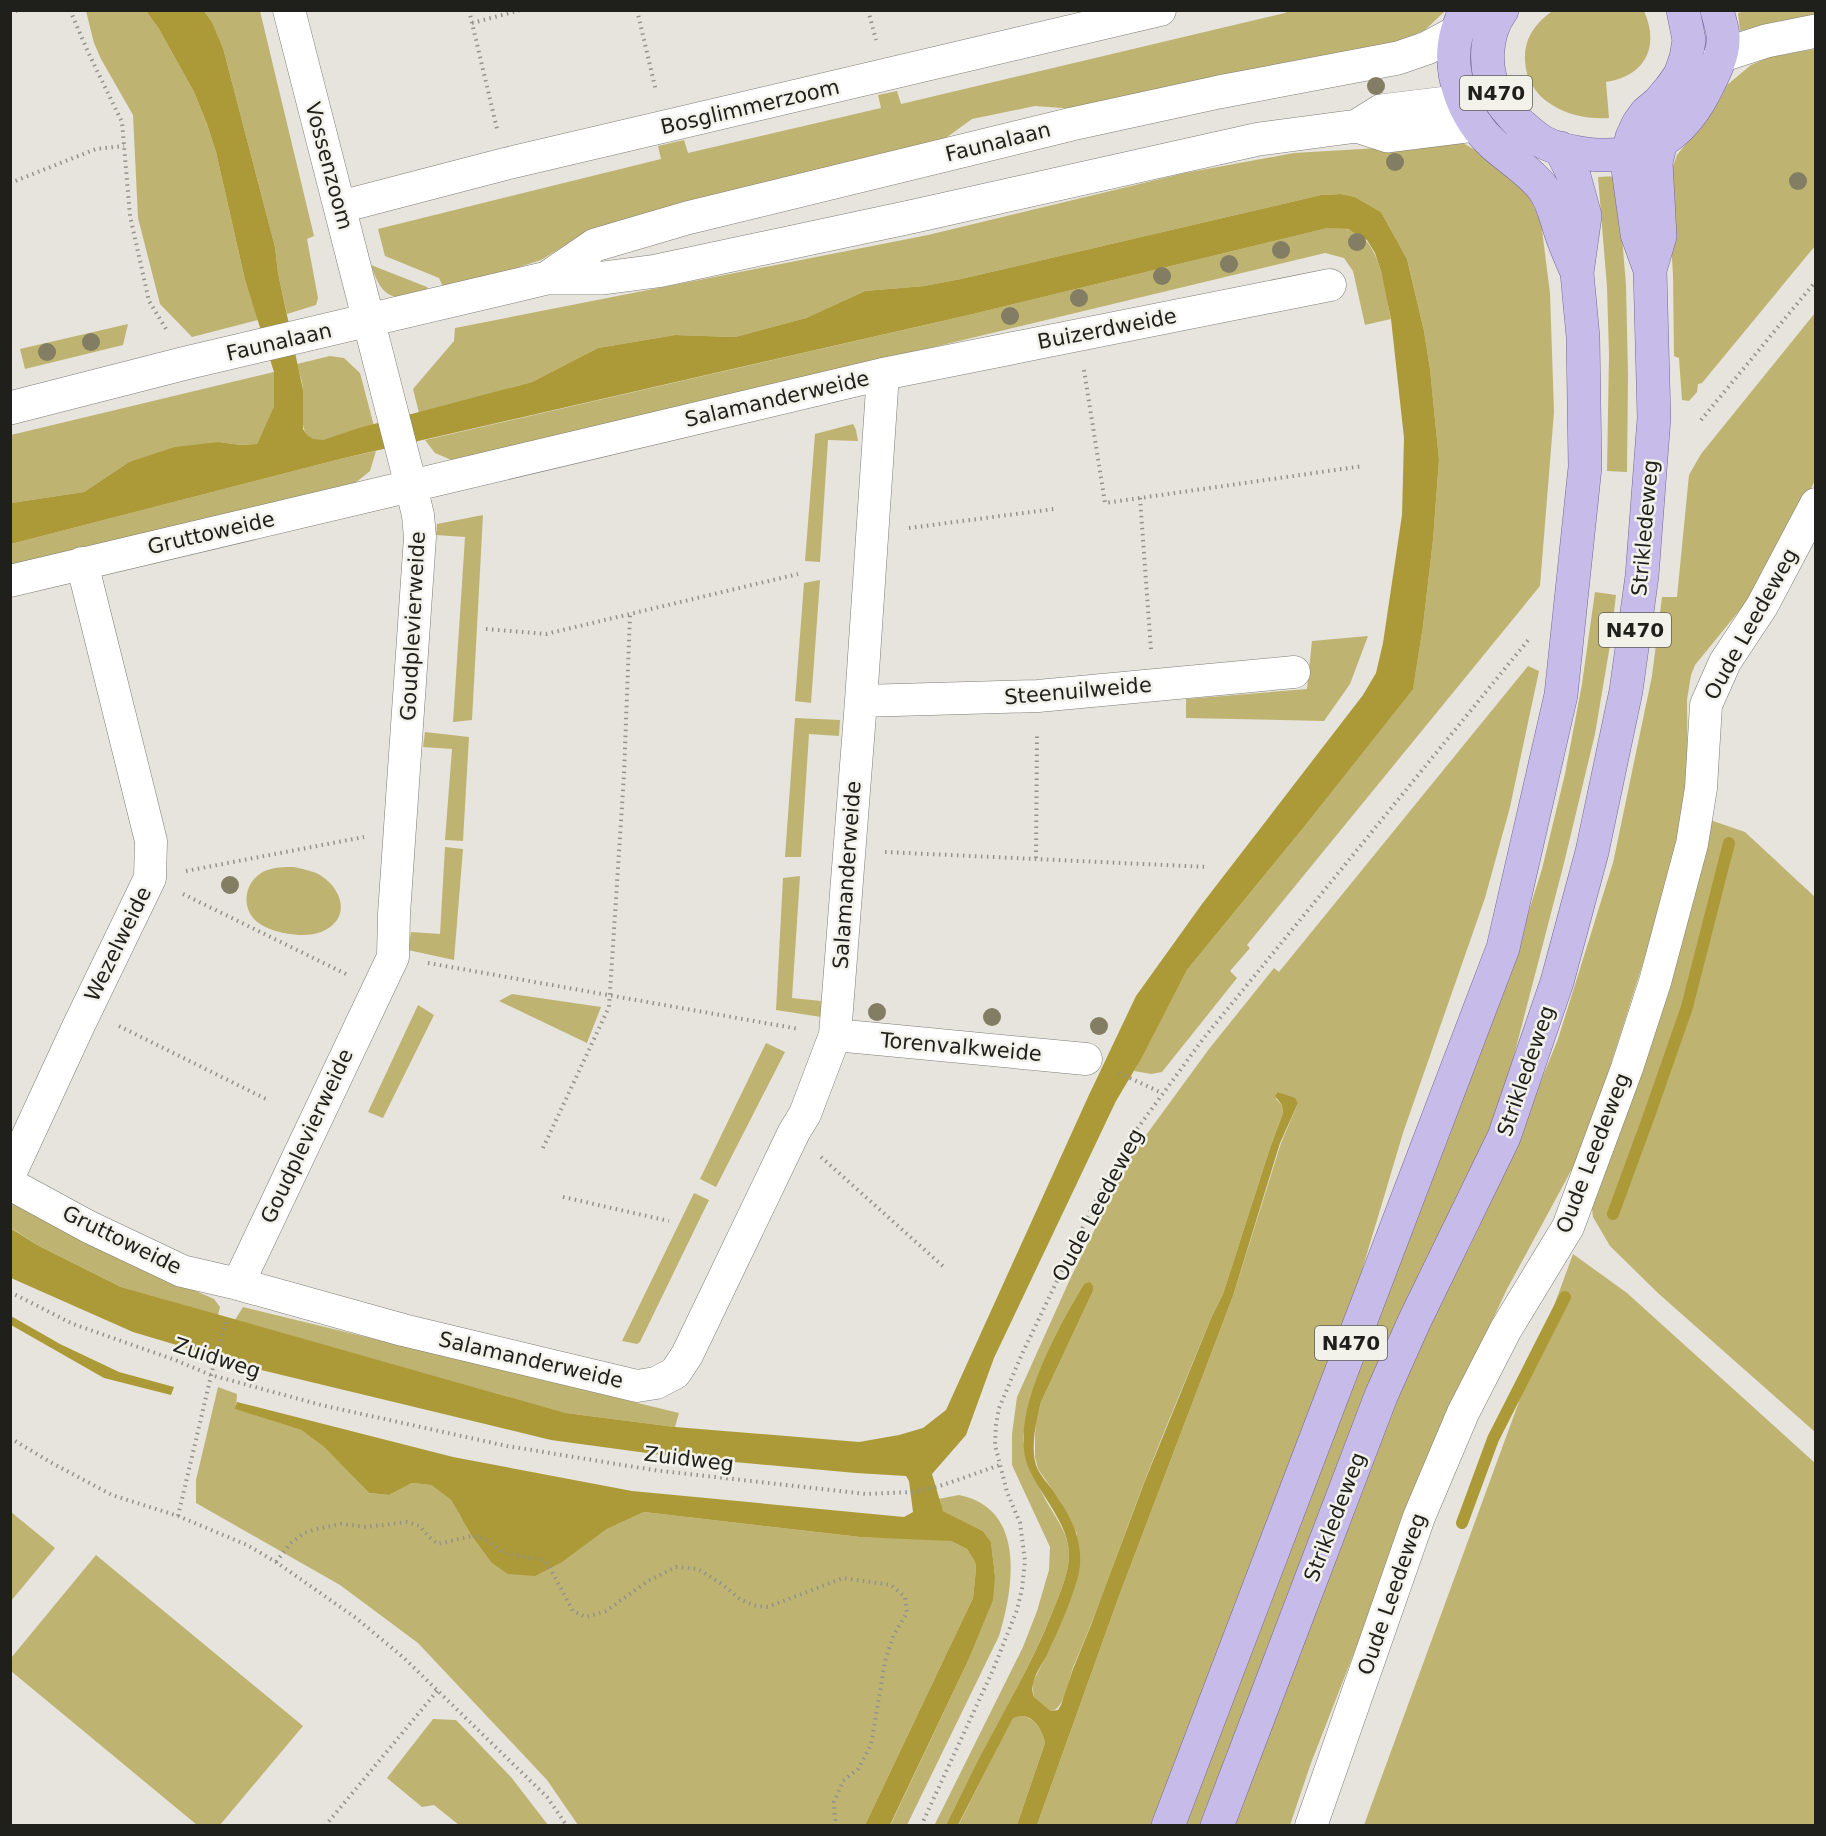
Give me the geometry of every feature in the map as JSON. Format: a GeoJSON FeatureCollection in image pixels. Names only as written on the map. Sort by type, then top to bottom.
{"type":"FeatureCollection","features":[{"type":"Feature","properties":{"kind":"main road","name":"N470"},"geometry":{"type":"LineString","coordinates":[[1502,10],[1490,35],[1487,56],[1489,78],[1498,99],[1528,132],[1542,142],[1574,153],[1611,156],[1628,155],[1645,150],[1661,142],[1687,120],[1699,103],[1720,56],[1723,38],[1717,10]]}},
{"type":"Feature","properties":{"kind":"main road","name":"N470"},"geometry":{"type":"LineString","coordinates":[[1628,155],[1638,124],[1680,75],[1689,40],[1683,10]]}},
{"type":"Feature","properties":{"kind":"main road","name":"N470"},"geometry":{"type":"LineString","coordinates":[[1461,21],[1454,50],[1456,75],[1469,113],[1493,144],[1544,189],[1555,211],[1577,273]]}},
{"type":"Feature","properties":{"kind":"main road","name":"N470"},"geometry":{"type":"LineString","coordinates":[[1469,113],[1498,99]]}},
{"type":"Feature","properties":{"kind":"main road","name":"Strikledeweg"},"geometry":{"type":"LineString","coordinates":[[1217,1826],[1381,1396],[1414,1322],[1504,1137],[1557,982],[1592,852],[1626,692],[1642,576],[1654,418],[1650,270],[1660,236],[1656,162],[1661,142]]}},
{"type":"Feature","properties":{"kind":"main road","name":"N470"},"geometry":{"type":"LineString","coordinates":[[1168,1826],[1503,948],[1561,695],[1584,467],[1583,337],[1577,273],[1585,216],[1577,185],[1560,148]]}},
{"type":"Feature","properties":{"kind":"main road","name":"Strikledeweg"},"geometry":{"type":"LineString","coordinates":[[1628,155],[1637,234],[1650,270]]}},
{"type":"Feature","properties":{"kind":"street","name":"Vossenzoom"},"geometry":{"type":"LineString","coordinates":[[289,10],[369,321]]}},
{"type":"Feature","properties":{"kind":"street","name":"Bosglimmerzoom"},"geometry":{"type":"LineString","coordinates":[[340,207],[506,164],[1160,10]]}},
{"type":"Feature","properties":{"kind":"street","name":"Faunalaan"},"geometry":{"type":"LineString","coordinates":[[547,278],[595,245],[677,221],[1072,124],[1219,92],[1398,58],[1427,48],[1461,21]]}},
{"type":"Feature","properties":{"kind":"street"},"geometry":{"type":"LineString","coordinates":[[1720,56],[1766,41],[1815,31]]}},
{"type":"Feature","properties":{"kind":"street","name":"Faunalaan"},"geometry":{"type":"LineString","coordinates":[[10,408],[186,363],[547,278],[603,278],[657,271],[1259,139],[1357,126],[1381,111],[1469,113]]}},
{"type":"Feature","properties":{"kind":"street","name":"Buizerdweide"},"geometry":{"type":"LineString","coordinates":[[883,374],[1330,285]]}},
{"type":"Feature","properties":{"kind":"street","name":"Goudplevierweide"},"geometry":{"type":"LineString","coordinates":[[234,1295],[393,957],[420,537],[418,515],[369,321]]}},
{"type":"Feature","properties":{"kind":"street","name":"Salamanderweide"},"geometry":{"type":"LineString","coordinates":[[234,1295],[403,1330],[637,1386],[656,1383],[675,1373],[687,1354],[794,1132],[805,1114],[835,1035],[883,374],[408,475]]}},
{"type":"Feature","properties":{"kind":"street","name":"Gruttoweide"},"geometry":{"type":"LineString","coordinates":[[10,581],[408,475]]}},
{"type":"Feature","properties":{"kind":"street","name":"Oude Leedeweg"},"geometry":{"type":"LineString","coordinates":[[1311,1826],[1419,1517],[1463,1413],[1501,1339],[1568,1227],[1627,1068],[1655,982],[1692,844],[1701,788],[1706,705],[1725,662],[1762,606],[1815,504]]}},
{"type":"Feature","properties":{"kind":"street","name":"Wezelweide"},"geometry":{"type":"LineString","coordinates":[[10,1174],[150,878],[151,841],[82,563]]}},
{"type":"Feature","properties":{"kind":"street","name":"Steenuilweide"},"geometry":{"type":"LineString","coordinates":[[861,700],[1038,696],[1294,672]]}},
{"type":"Feature","properties":{"kind":"street","name":"Torenvalkweide"},"geometry":{"type":"LineString","coordinates":[[835,1035],[1086,1059]]}},
{"type":"Feature","properties":{"kind":"street","name":"Gruttoweide"},"geometry":{"type":"LineString","coordinates":[[10,1184],[89,1227],[234,1295]]}},
{"type":"Feature","properties":{"kind":"path"},"geometry":{"type":"LineString","coordinates":[[10,14],[18,10]]}},
{"type":"Feature","properties":{"kind":"path"},"geometry":{"type":"LineString","coordinates":[[70,10],[122,122],[130,216],[150,301],[186,363]]}},
{"type":"Feature","properties":{"kind":"path"},"geometry":{"type":"LineString","coordinates":[[469,10],[506,164]]}},
{"type":"Feature","properties":{"kind":"path"},"geometry":{"type":"LineString","coordinates":[[472,23],[521,10]]}},
{"type":"Feature","properties":{"kind":"path"},"geometry":{"type":"LineString","coordinates":[[637,10],[665,127]]}},
{"type":"Feature","properties":{"kind":"path"},"geometry":{"type":"LineString","coordinates":[[10,183],[96,149],[124,146]]}},
{"type":"Feature","properties":{"kind":"path"},"geometry":{"type":"LineString","coordinates":[[1701,420],[1815,281]]}},
{"type":"Feature","properties":{"kind":"path"},"geometry":{"type":"LineString","coordinates":[[1078,335],[1105,503],[1363,466]]}},
{"type":"Feature","properties":{"kind":"path"},"geometry":{"type":"LineString","coordinates":[[1140,498],[1154,685]]}},
{"type":"Feature","properties":{"kind":"path"},"geometry":{"type":"LineString","coordinates":[[873,533],[1054,509]]}},
{"type":"Feature","properties":{"kind":"path"},"geometry":{"type":"LineString","coordinates":[[486,628],[546,634],[798,574]]}},
{"type":"Feature","properties":{"kind":"path"},"geometry":{"type":"LineString","coordinates":[[543,1148],[609,1007],[624,775],[630,615]]}},
{"type":"Feature","properties":{"kind":"path","name":"Oude Leedeweg"},"geometry":{"type":"LineString","coordinates":[[999,1465],[995,1445],[999,1408],[1022,1354],[1092,1208],[1126,1144],[1162,1093],[1264,963],[1530,638]]}},
{"type":"Feature","properties":{"kind":"path"},"geometry":{"type":"LineString","coordinates":[[1036,858],[1038,696]]}},
{"type":"Feature","properties":{"kind":"path"},"geometry":{"type":"LineString","coordinates":[[150,878],[400,830]]}},
{"type":"Feature","properties":{"kind":"path"},"geometry":{"type":"LineString","coordinates":[[849,850],[1208,867]]}},
{"type":"Feature","properties":{"kind":"path"},"geometry":{"type":"LineString","coordinates":[[150,878],[377,989]]}},
{"type":"Feature","properties":{"kind":"path"},"geometry":{"type":"LineString","coordinates":[[393,957],[835,1035]]}},
{"type":"Feature","properties":{"kind":"path"},"geometry":{"type":"LineString","coordinates":[[86,1010],[266,1099]]}},
{"type":"Feature","properties":{"kind":"path"},"geometry":{"type":"LineString","coordinates":[[1132,1080],[1162,1093]]}},
{"type":"Feature","properties":{"kind":"path"},"geometry":{"type":"LineString","coordinates":[[794,1132],[946,1269]]}},
{"type":"Feature","properties":{"kind":"path"},"geometry":{"type":"LineString","coordinates":[[563,1197],[669,1221]]}},
{"type":"Feature","properties":{"kind":"path","name":"Zuidweg"},"geometry":{"type":"LineString","coordinates":[[10,1292],[73,1324],[175,1360],[211,1376],[321,1404],[507,1446],[653,1470],[866,1494],[910,1492],[937,1487],[999,1465]]}},
{"type":"Feature","properties":{"kind":"path"},"geometry":{"type":"LineString","coordinates":[[178,1516],[214,1363],[234,1295]]}},
{"type":"Feature","properties":{"kind":"path"},"geometry":{"type":"LineString","coordinates":[[10,1438],[112,1495],[178,1516],[247,1545],[276,1562],[356,1618],[404,1658],[547,1797],[567,1826]]}},
{"type":"Feature","properties":{"kind":"path"},"geometry":{"type":"LineString","coordinates":[[921,1826],[993,1670],[1017,1610],[1022,1589],[1025,1561],[1020,1523],[999,1465]]}},
{"type":"Feature","properties":{"kind":"path"},"geometry":{"type":"LineString","coordinates":[[276,1562],[291,1543],[304,1533],[317,1529],[341,1524],[366,1527],[407,1522],[420,1526],[438,1544],[472,1536],[486,1539],[503,1553],[544,1560],[573,1611],[586,1617],[606,1611],[648,1581],[676,1568],[698,1569],[722,1584],[741,1600],[756,1606],[768,1606],[843,1578],[891,1585],[905,1597],[907,1613],[894,1634],[885,1661],[871,1746],[858,1769],[843,1780],[834,1802],[833,1826]]}},
{"type":"Feature","properties":{"kind":"path"},"geometry":{"type":"LineString","coordinates":[[325,1826],[438,1690]]}},
{"type":"Feature","properties":{"kind":"shaded area"},"geometry":{"type":"Polygon","coordinates":[[[1554,10],[1644,11],[1649,24],[1650,36],[1646,58],[1631,73],[1606,82],[1609,118],[1580,116],[1566,112],[1542,98],[1533,87],[1527,75],[1525,52],[1532,31],[1554,10]]]}},
{"type":"Feature","properties":{"kind":"shaded area"},"geometry":{"type":"Polygon","coordinates":[[[1751,10],[1815,10],[1816,16],[1740,31],[1738,13],[1751,10]]]}},
{"type":"Feature","properties":{"kind":"shaded area"},"geometry":{"type":"Polygon","coordinates":[[[86,11],[146,11],[159,29],[194,92],[207,124],[216,152],[245,280],[258,320],[192,337],[160,304],[138,218],[133,115],[101,59],[94,43],[86,11]]]}},
{"type":"Feature","properties":{"kind":"shaded area"},"geometry":{"type":"Polygon","coordinates":[[[146,11],[204,11],[212,22],[223,48],[275,247],[278,273],[303,390],[303,429],[313,439],[323,440],[359,428],[532,382],[598,348],[675,335],[735,337],[806,318],[865,291],[924,286],[961,279],[1321,195],[1341,194],[1355,197],[1381,212],[1407,259],[1424,331],[1439,460],[1433,540],[1413,689],[1187,970],[1141,1059],[1116,1101],[994,1358],[966,1435],[932,1474],[943,1511],[983,1531],[991,1542],[995,1576],[993,1600],[967,1663],[890,1825],[865,1825],[973,1598],[976,1569],[975,1562],[967,1549],[951,1541],[860,1537],[644,1512],[607,1529],[562,1562],[535,1576],[508,1574],[492,1563],[472,1536],[451,1500],[431,1485],[412,1483],[389,1495],[369,1493],[324,1447],[301,1430],[235,1409],[237,1402],[453,1457],[632,1491],[904,1517],[913,1512],[909,1481],[906,1476],[669,1456],[551,1440],[257,1369],[133,1332],[11,1278],[10,1228],[39,1246],[121,1287],[566,1413],[675,1427],[859,1442],[923,1428],[946,1410],[1136,996],[1202,904],[1363,695],[1376,673],[1383,643],[1402,515],[1404,438],[1391,319],[1375,253],[1367,240],[1348,229],[1328,228],[973,314],[344,458],[11,544],[11,503],[84,492],[129,462],[175,447],[219,442],[241,445],[257,444],[274,406],[274,372],[245,280],[216,152],[207,124],[194,92],[159,29],[146,11]]]}},
{"type":"Feature","properties":{"kind":"shaded area"},"geometry":{"type":"Polygon","coordinates":[[[204,11],[260,11],[314,236],[307,239],[318,298],[316,305],[287,314],[275,247],[223,48],[212,22],[204,11]]]}},
{"type":"Feature","properties":{"kind":"shaded area"},"geometry":{"type":"Polygon","coordinates":[[[1288,11],[1445,11],[1425,30],[1399,42],[1090,110],[1035,106],[972,119],[936,145],[592,229],[541,260],[445,291],[439,278],[385,256],[378,229],[661,159],[658,146],[684,140],[688,153],[881,108],[878,95],[897,91],[901,104],[1288,11]]]}},
{"type":"Feature","properties":{"kind":"shaded area"},"geometry":{"type":"Polygon","coordinates":[[[1815,49],[1815,246],[1702,383],[1698,384],[1697,392],[1689,401],[1682,400],[1679,358],[1674,356],[1673,275],[1668,196],[1670,174],[1677,155],[1704,121],[1727,85],[1751,65],[1770,57],[1815,49]]]}},
{"type":"Feature","properties":{"kind":"shaded area"},"geometry":{"type":"Polygon","coordinates":[[[1463,143],[1482,154],[1529,196],[1541,222],[1550,293],[1554,412],[1540,586],[1247,945],[1250,948],[1230,971],[1237,978],[1162,1072],[1151,1074],[1134,1071],[1187,970],[1304,827],[1413,688],[1433,540],[1439,460],[1424,331],[1407,259],[1381,212],[1355,197],[1341,194],[1321,195],[961,279],[924,286],[865,291],[806,318],[735,337],[675,335],[598,348],[532,382],[419,413],[413,389],[454,341],[455,328],[928,235],[1185,173],[1294,153],[1463,143]]]}},
{"type":"Feature","properties":{"kind":"shaded area"},"geometry":{"type":"Polygon","coordinates":[[[1617,176],[1626,285],[1627,472],[1607,471],[1609,355],[1607,287],[1598,177],[1617,176]]]}},
{"type":"Feature","properties":{"kind":"shaded area"},"geometry":{"type":"Polygon","coordinates":[[[1328,228],[1346,229],[1358,233],[1367,242],[1379,266],[1391,319],[1365,325],[1353,271],[1344,258],[1325,253],[456,462],[435,453],[425,440],[973,314],[1328,228]]]}},
{"type":"Feature","properties":{"kind":"shaded area"},"geometry":{"type":"Polygon","coordinates":[[[371,265],[427,287],[430,293],[408,297],[392,296],[380,286],[371,265]]]}},
{"type":"Feature","properties":{"kind":"shaded area"},"geometry":{"type":"Polygon","coordinates":[[[1815,313],[1815,480],[1774,568],[1695,665],[1691,675],[1687,700],[1688,795],[1670,878],[1597,1108],[1573,1167],[1506,1291],[1439,1435],[1311,1763],[1290,1825],[1230,1826],[1410,1359],[1470,1246],[1502,1177],[1558,1039],[1613,863],[1652,676],[1662,597],[1677,597],[1689,475],[1701,454],[1815,313]]]}},
{"type":"Feature","properties":{"kind":"shaded area"},"geometry":{"type":"Polygon","coordinates":[[[128,324],[123,345],[25,369],[20,349],[128,324]]]}},
{"type":"Feature","properties":{"kind":"shaded area"},"geometry":{"type":"Polygon","coordinates":[[[330,356],[344,358],[360,373],[374,426],[329,439],[314,440],[308,436],[303,424],[303,388],[297,364],[330,356]]]}},
{"type":"Feature","properties":{"kind":"shaded area"},"geometry":{"type":"Polygon","coordinates":[[[274,372],[274,406],[257,444],[241,445],[219,442],[129,462],[84,492],[11,503],[11,435],[274,372]]]}},
{"type":"Feature","properties":{"kind":"shaded area"},"geometry":{"type":"Polygon","coordinates":[[[853,424],[858,441],[828,440],[820,562],[805,561],[815,434],[853,424]]]}},
{"type":"Feature","properties":{"kind":"shaded area"},"geometry":{"type":"Polygon","coordinates":[[[376,451],[370,471],[354,484],[11,567],[11,544],[376,451]]]}},
{"type":"Feature","properties":{"kind":"shaded area"},"geometry":{"type":"Polygon","coordinates":[[[483,515],[472,720],[453,722],[465,537],[436,535],[437,524],[483,515]]]}},
{"type":"Feature","properties":{"kind":"shaded area"},"geometry":{"type":"Polygon","coordinates":[[[820,580],[811,703],[795,701],[804,583],[820,580]]]}},
{"type":"Feature","properties":{"kind":"shaded area"},"geometry":{"type":"Polygon","coordinates":[[[1595,592],[1616,595],[1595,734],[1497,1121],[1205,1825],[1182,1826],[1262,1608],[1449,1137],[1514,959],[1542,869],[1565,774],[1582,684],[1595,592]]]}},
{"type":"Feature","properties":{"kind":"shaded area"},"geometry":{"type":"Polygon","coordinates":[[[1368,636],[1350,684],[1324,721],[1186,718],[1186,699],[1307,689],[1312,641],[1368,636]]]}},
{"type":"Feature","properties":{"kind":"shaded area"},"geometry":{"type":"Polygon","coordinates":[[[1528,666],[1539,671],[1510,807],[1485,898],[1403,1133],[1343,1334],[1157,1825],[1037,1825],[1119,1596],[1233,1296],[1281,1143],[1298,1103],[1279,1092],[1276,1099],[1282,1105],[1283,1113],[1223,1294],[1151,1464],[1063,1699],[1056,1709],[1051,1711],[1034,1697],[1032,1684],[1053,1642],[1074,1589],[1077,1534],[1059,1499],[1038,1469],[1035,1457],[1036,1420],[1041,1402],[1093,1291],[1084,1284],[1048,1350],[1029,1404],[1023,1440],[1039,1487],[1068,1545],[1067,1572],[1052,1613],[1030,1661],[946,1825],[934,1826],[1023,1647],[1049,1570],[1050,1547],[1012,1465],[1012,1434],[1017,1397],[1071,1277],[1133,1153],[1209,1049],[1274,968],[1279,972],[1528,666]]]}},
{"type":"Feature","properties":{"kind":"shaded area"},"geometry":{"type":"Polygon","coordinates":[[[795,718],[840,720],[839,736],[809,734],[801,857],[785,857],[795,718]]]}},
{"type":"Feature","properties":{"kind":"shaded area"},"geometry":{"type":"Polygon","coordinates":[[[425,732],[469,737],[463,841],[445,840],[452,749],[423,747],[425,732]]]}},
{"type":"Feature","properties":{"kind":"shaded area"},"geometry":{"type":"Polygon","coordinates":[[[1707,819],[1745,832],[1815,897],[1815,1432],[1659,1294],[1610,1246],[1593,1217],[1591,1201],[1707,819]]]}},
{"type":"Feature","properties":{"kind":"shaded area"},"geometry":{"type":"Polygon","coordinates":[[[445,847],[463,849],[454,960],[408,950],[411,932],[440,934],[445,847]]]}},
{"type":"Feature","properties":{"kind":"shaded area"},"geometry":{"type":"Polygon","coordinates":[[[294,867],[320,875],[328,881],[339,896],[340,913],[331,927],[314,934],[286,934],[261,925],[250,913],[247,906],[248,890],[256,877],[271,869],[294,867]]]}},
{"type":"Feature","properties":{"kind":"shaded area"},"geometry":{"type":"Polygon","coordinates":[[[800,876],[792,998],[821,1001],[821,1017],[776,1010],[783,878],[800,876]]]}},
{"type":"Feature","properties":{"kind":"shaded area"},"geometry":{"type":"Polygon","coordinates":[[[512,994],[601,1007],[587,1043],[499,1001],[512,994]]]}},
{"type":"Feature","properties":{"kind":"shaded area"},"geometry":{"type":"Polygon","coordinates":[[[418,1005],[434,1015],[383,1118],[368,1112],[418,1005]]]}},
{"type":"Feature","properties":{"kind":"shaded area"},"geometry":{"type":"Polygon","coordinates":[[[766,1043],[785,1052],[716,1187],[700,1179],[766,1043]]]}},
{"type":"Feature","properties":{"kind":"shaded area"},"geometry":{"type":"Polygon","coordinates":[[[1278,1092],[1295,1098],[1298,1103],[1280,1143],[1233,1296],[1119,1596],[1037,1825],[1017,1825],[1045,1743],[1035,1722],[1025,1716],[1019,1716],[1013,1718],[958,1825],[946,1825],[1038,1645],[1061,1590],[1068,1566],[1069,1553],[1063,1528],[1030,1471],[1024,1450],[1024,1427],[1029,1401],[1049,1349],[1084,1284],[1090,1282],[1093,1291],[1041,1402],[1034,1436],[1035,1463],[1073,1524],[1080,1554],[1080,1565],[1071,1598],[1032,1686],[1034,1697],[1051,1711],[1058,1710],[1061,1705],[1144,1483],[1223,1294],[1283,1113],[1282,1105],[1275,1096],[1278,1092]]]}},
{"type":"Feature","properties":{"kind":"shaded area"},"geometry":{"type":"Polygon","coordinates":[[[694,1193],[709,1200],[640,1342],[637,1344],[622,1341],[694,1193]]]}},
{"type":"Feature","properties":{"kind":"shaded area"},"geometry":{"type":"Polygon","coordinates":[[[10,1198],[123,1259],[214,1299],[220,1307],[218,1315],[121,1287],[39,1246],[11,1228],[10,1198]]]}},
{"type":"Feature","properties":{"kind":"shaded area"},"geometry":{"type":"Polygon","coordinates":[[[1573,1254],[1627,1293],[1815,1463],[1815,1825],[1364,1825],[1573,1254]]]}},
{"type":"Feature","properties":{"kind":"shaded area"},"geometry":{"type":"Polygon","coordinates":[[[243,1307],[679,1413],[675,1427],[566,1413],[235,1320],[243,1307]]]}},
{"type":"Feature","properties":{"kind":"shaded area"},"geometry":{"type":"Polygon","coordinates":[[[11,1316],[60,1344],[119,1372],[174,1387],[171,1395],[104,1378],[11,1325],[11,1316]]]}},
{"type":"Feature","properties":{"kind":"shaded area"},"geometry":{"type":"Polygon","coordinates":[[[218,1387],[237,1394],[236,1409],[301,1430],[324,1447],[369,1493],[389,1495],[412,1483],[431,1485],[451,1500],[462,1519],[567,1558],[607,1529],[644,1512],[860,1537],[937,1539],[951,1541],[967,1549],[975,1562],[973,1598],[865,1825],[578,1825],[547,1780],[418,1643],[340,1585],[196,1503],[196,1480],[218,1387]]]}},
{"type":"Feature","properties":{"kind":"shaded area"},"geometry":{"type":"Polygon","coordinates":[[[959,1495],[981,1503],[996,1516],[1005,1532],[1010,1552],[1011,1573],[1004,1616],[999,1636],[907,1825],[890,1826],[967,1663],[995,1576],[991,1542],[983,1531],[943,1511],[938,1499],[959,1495]]]}},
{"type":"Feature","properties":{"kind":"shaded area"},"geometry":{"type":"Polygon","coordinates":[[[11,1512],[55,1548],[11,1601],[11,1512]]]}},
{"type":"Feature","properties":{"kind":"shaded area"},"geometry":{"type":"Polygon","coordinates":[[[96,1555],[303,1726],[220,1825],[197,1825],[11,1671],[11,1658],[96,1555]]]}},
{"type":"Feature","properties":{"kind":"shaded area"},"geometry":{"type":"Polygon","coordinates":[[[1017,1715],[1033,1720],[1042,1732],[1045,1743],[1017,1825],[958,1826],[1013,1717],[1017,1715]]]}},
{"type":"Feature","properties":{"kind":"shaded area"},"geometry":{"type":"Polygon","coordinates":[[[433,1719],[456,1720],[511,1777],[548,1825],[459,1825],[434,1805],[422,1807],[387,1778],[433,1719]]]}},
{"type":"Feature","properties":{"kind":"waterway"},"geometry":{"type":"LineString","coordinates":[[1613,1214],[1687,1007],[1729,843]]}},
{"type":"Feature","properties":{"kind":"waterway"},"geometry":{"type":"LineString","coordinates":[[1462,1523],[1493,1439],[1565,1297]]}}]}
